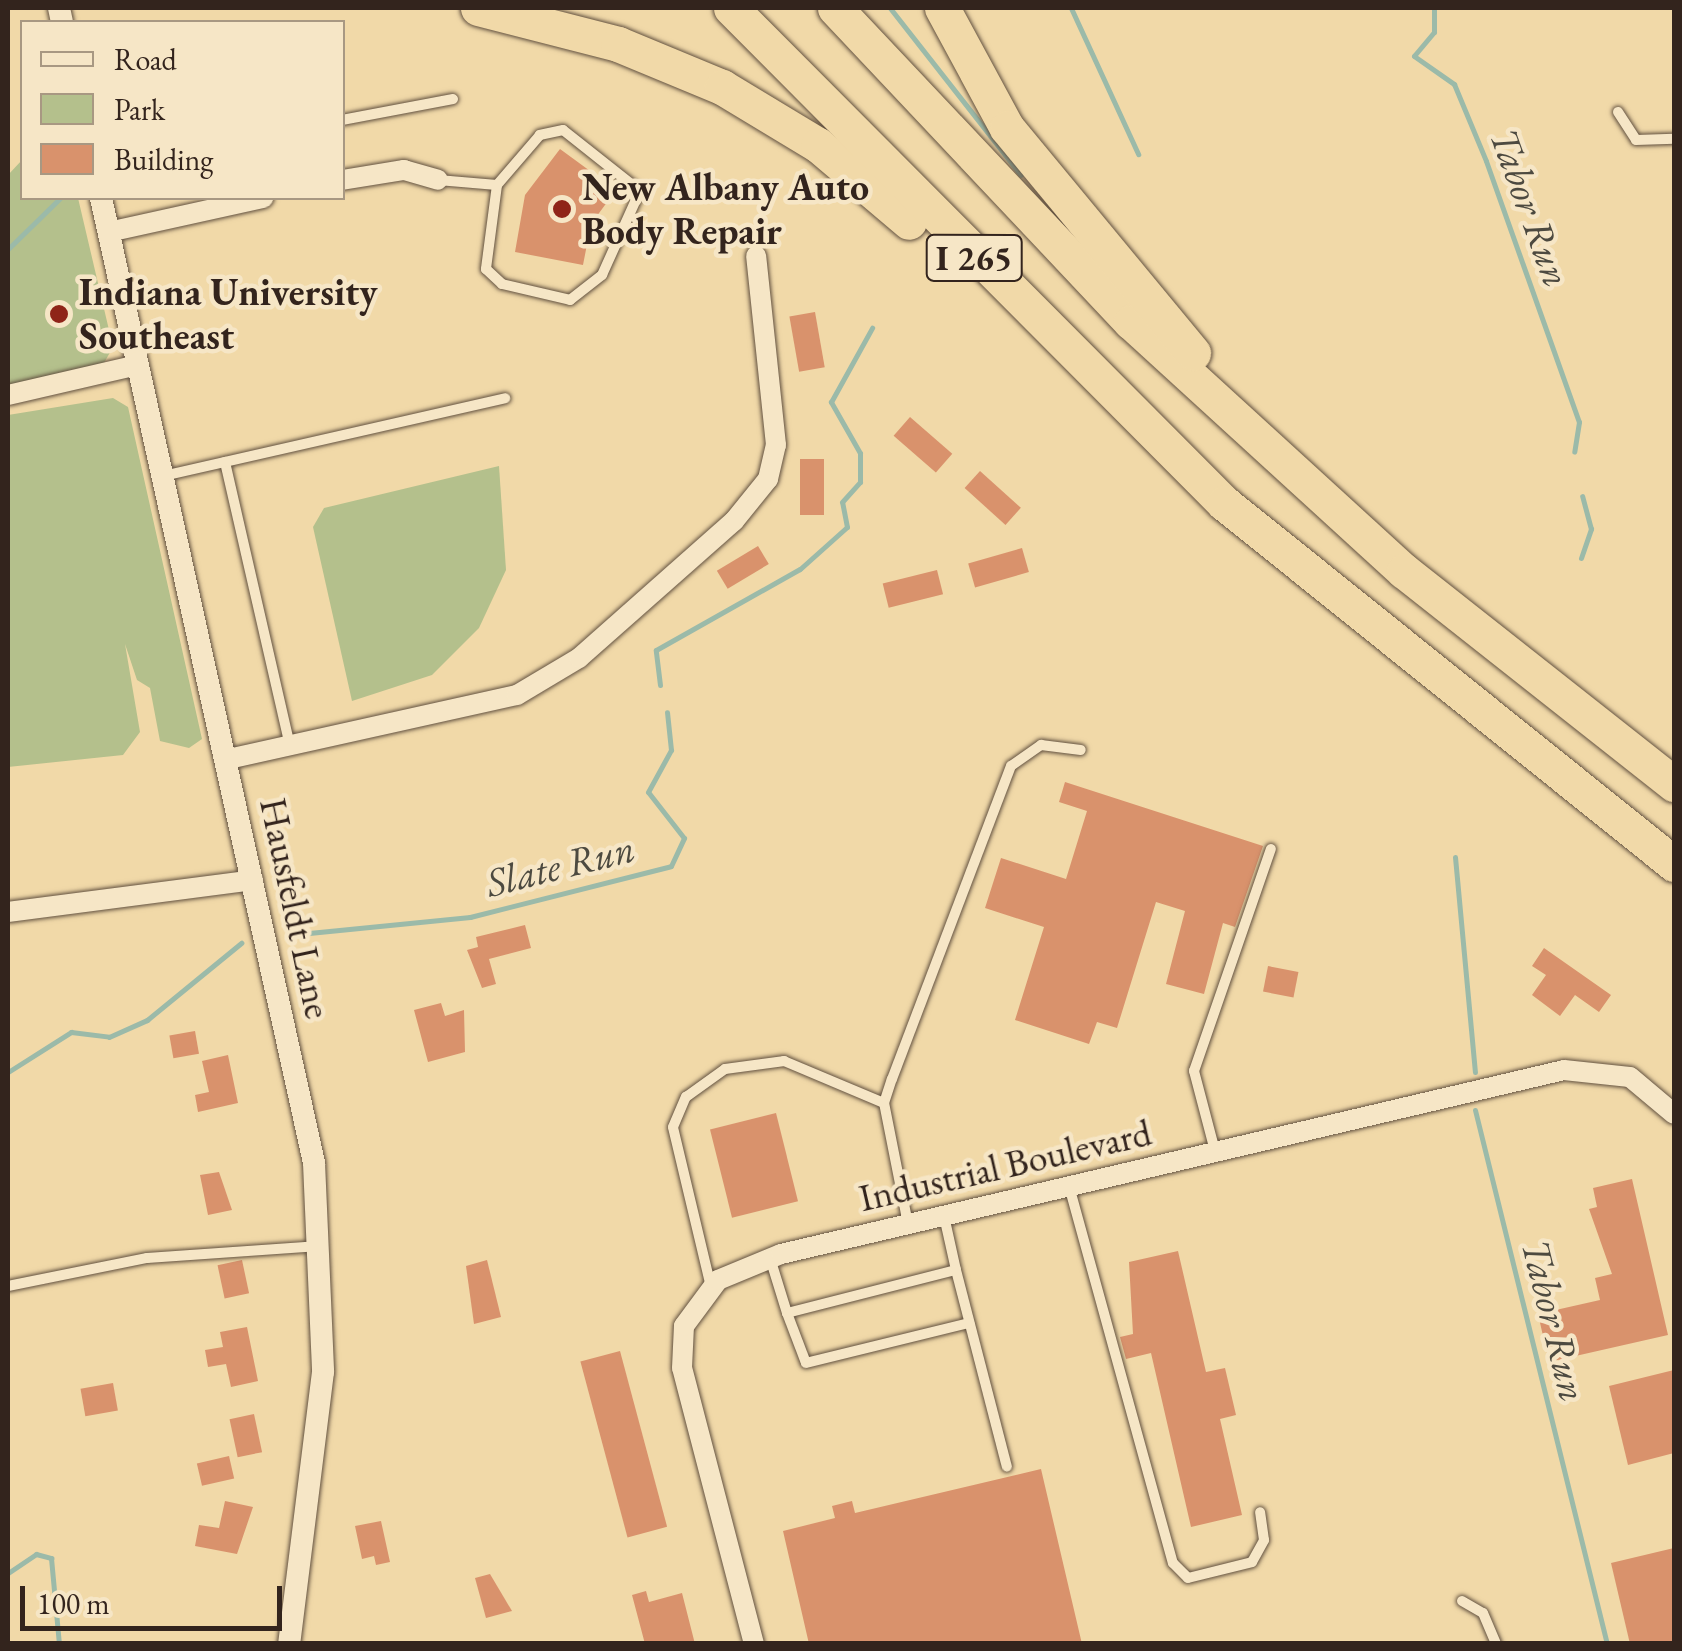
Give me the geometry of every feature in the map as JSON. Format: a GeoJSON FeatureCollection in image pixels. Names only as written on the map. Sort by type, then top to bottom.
{"type":"FeatureCollection","features":[{"type":"Feature","properties":{"kind":"highway"},"geometry":{"type":"LineString","coordinates":[[478,8],[618,44],[770,114],[1129,412]]}},
{"type":"Feature","properties":{"kind":"highway","name":"I 265"},"geometry":{"type":"LineString","coordinates":[[730,8],[1224,504],[1329,594],[1674,864]]}},
{"type":"Feature","properties":{"kind":"highway","name":"I 265"},"geometry":{"type":"LineString","coordinates":[[835,8],[1131,322],[1404,570],[1674,784]]}},
{"type":"Feature","properties":{"kind":"highway"},"geometry":{"type":"LineString","coordinates":[[942,8],[1038,168],[1305,482]]}},
{"type":"Feature","properties":{"kind":"street"},"geometry":{"type":"LineString","coordinates":[[345,180],[404,170],[438,180]]}},
{"type":"Feature","properties":{"kind":"street","name":"Hausfeldt Lane"},"geometry":{"type":"LineString","coordinates":[[104,200],[108,232],[302,1102],[321,1246],[323,1372],[289,1644]]}},
{"type":"Feature","properties":{"kind":"street"},"geometry":{"type":"LineString","coordinates":[[108,232],[254,200]]}},
{"type":"Feature","properties":{"kind":"street"},"geometry":{"type":"LineString","coordinates":[[228,759],[471,710],[539,685],[734,521],[768,479],[776,446],[756,256]]}},
{"type":"Feature","properties":{"kind":"street"},"geometry":{"type":"LineString","coordinates":[[8,395],[138,365]]}},
{"type":"Feature","properties":{"kind":"street"},"geometry":{"type":"LineString","coordinates":[[8,912],[252,880]]}},
{"type":"Feature","properties":{"kind":"street","name":"Industrial Boulevard"},"geometry":{"type":"LineString","coordinates":[[711,1287],[770,1258],[1564,1070],[1630,1077],[1674,1114]]}},
{"type":"Feature","properties":{"kind":"street"},"geometry":{"type":"LineString","coordinates":[[711,1287],[684,1326],[682,1368],[754,1644]]}},
{"type":"Feature","properties":{"kind":"lane"},"geometry":{"type":"LineString","coordinates":[[345,119],[453,99]]}},
{"type":"Feature","properties":{"kind":"lane"},"geometry":{"type":"LineString","coordinates":[[1618,112],[1636,140],[1674,140]]}},
{"type":"Feature","properties":{"kind":"lane"},"geometry":{"type":"LineString","coordinates":[[563,130],[640,191],[602,275],[570,300],[502,284],[486,269],[497,185],[540,135],[563,130]]}},
{"type":"Feature","properties":{"kind":"lane"},"geometry":{"type":"LineString","coordinates":[[438,180],[497,185]]}},
{"type":"Feature","properties":{"kind":"lane"},"geometry":{"type":"LineString","coordinates":[[162,476],[506,398]]}},
{"type":"Feature","properties":{"kind":"lane"},"geometry":{"type":"LineString","coordinates":[[226,462],[290,746]]}},
{"type":"Feature","properties":{"kind":"lane"},"geometry":{"type":"LineString","coordinates":[[908,1224],[884,1103],[1010,766],[1041,745],[1081,750]]}},
{"type":"Feature","properties":{"kind":"lane"},"geometry":{"type":"LineString","coordinates":[[1215,1150],[1194,1071],[1271,849]]}},
{"type":"Feature","properties":{"kind":"lane"},"geometry":{"type":"LineString","coordinates":[[711,1287],[673,1127],[686,1097],[725,1069],[784,1061],[884,1103]]}},
{"type":"Feature","properties":{"kind":"lane"},"geometry":{"type":"LineString","coordinates":[[1069,1185],[1173,1564],[1188,1578],[1252,1562],[1264,1540],[1260,1512]]}},
{"type":"Feature","properties":{"kind":"lane"},"geometry":{"type":"LineString","coordinates":[[944,1215],[1007,1467]]}},
{"type":"Feature","properties":{"kind":"lane"},"geometry":{"type":"LineString","coordinates":[[8,1286],[147,1258],[321,1246]]}},
{"type":"Feature","properties":{"kind":"lane"},"geometry":{"type":"LineString","coordinates":[[770,1258],[806,1364],[969,1323]]}},
{"type":"Feature","properties":{"kind":"lane"},"geometry":{"type":"LineString","coordinates":[[787,1313],[956,1270]]}},
{"type":"Feature","properties":{"kind":"lane"},"geometry":{"type":"LineString","coordinates":[[1462,1601],[1484,1613],[1496,1644]]}},
{"type":"Feature","properties":{"kind":"green space"},"geometry":{"type":"Polygon","coordinates":[[[20,162],[20,200],[78,200],[113,347],[104,363],[8,387],[8,175],[20,162]]]}},
{"type":"Feature","properties":{"kind":"green space"},"geometry":{"type":"Polygon","coordinates":[[[113,398],[128,407],[202,739],[189,748],[160,741],[150,688],[137,680],[125,644],[140,732],[123,755],[8,767],[8,415],[113,398]]]}},
{"type":"Feature","properties":{"kind":"green space"},"geometry":{"type":"Polygon","coordinates":[[[499,466],[506,570],[479,628],[432,675],[352,701],[313,527],[324,508],[499,466]]]}},
{"type":"Feature","properties":{"kind":"building","name":"New Albany Auto Body Repair"},"geometry":{"type":"Polygon","coordinates":[[[560,149],[616,190],[591,224],[583,265],[515,252],[525,195],[560,149]]]}},
{"type":"Feature","properties":{"kind":"building"},"geometry":{"type":"Polygon","coordinates":[[[815,312],[825,367],[799,372],[789,317],[815,312]]]}},
{"type":"Feature","properties":{"kind":"building"},"geometry":{"type":"Polygon","coordinates":[[[910,417],[952,454],[936,473],[894,436],[910,417]]]}},
{"type":"Feature","properties":{"kind":"building"},"geometry":{"type":"Polygon","coordinates":[[[800,459],[824,459],[824,515],[800,515],[800,459]]]}},
{"type":"Feature","properties":{"kind":"building"},"geometry":{"type":"Polygon","coordinates":[[[980,471],[1021,508],[1005,525],[965,488],[980,471]]]}},
{"type":"Feature","properties":{"kind":"building"},"geometry":{"type":"Polygon","coordinates":[[[758,546],[769,564],[728,589],[717,571],[758,546]]]}},
{"type":"Feature","properties":{"kind":"building"},"geometry":{"type":"Polygon","coordinates":[[[1022,548],[1029,572],[975,587],[968,563],[1022,548]]]}},
{"type":"Feature","properties":{"kind":"building"},"geometry":{"type":"Polygon","coordinates":[[[937,570],[943,594],[889,608],[883,584],[937,570]]]}},
{"type":"Feature","properties":{"kind":"building"},"geometry":{"type":"Polygon","coordinates":[[[1065,782],[1263,846],[1235,927],[1223,923],[1204,994],[1166,984],[1185,911],[1156,902],[1117,1028],[1097,1022],[1089,1044],[1015,1020],[1044,927],[985,908],[1001,858],[1066,879],[1087,811],[1059,802],[1065,782]]]}},
{"type":"Feature","properties":{"kind":"building"},"geometry":{"type":"Polygon","coordinates":[[[525,925],[531,948],[489,959],[496,984],[482,988],[467,950],[478,947],[476,937],[525,925]]]}},
{"type":"Feature","properties":{"kind":"building"},"geometry":{"type":"Polygon","coordinates":[[[1544,948],[1611,995],[1599,1012],[1575,995],[1560,1016],[1532,995],[1546,975],[1532,966],[1544,948]]]}},
{"type":"Feature","properties":{"kind":"building"},"geometry":{"type":"Polygon","coordinates":[[[1268,966],[1298,972],[1293,997],[1263,992],[1268,966]]]}},
{"type":"Feature","properties":{"kind":"building"},"geometry":{"type":"Polygon","coordinates":[[[441,1003],[445,1016],[464,1010],[465,1052],[428,1062],[414,1010],[441,1003]]]}},
{"type":"Feature","properties":{"kind":"building"},"geometry":{"type":"Polygon","coordinates":[[[195,1031],[199,1054],[173,1058],[169,1036],[195,1031]]]}},
{"type":"Feature","properties":{"kind":"building"},"geometry":{"type":"Polygon","coordinates":[[[228,1055],[238,1103],[198,1112],[195,1095],[209,1092],[202,1061],[228,1055]]]}},
{"type":"Feature","properties":{"kind":"building"},"geometry":{"type":"Polygon","coordinates":[[[776,1113],[798,1201],[732,1218],[710,1129],[776,1113]]]}},
{"type":"Feature","properties":{"kind":"building"},"geometry":{"type":"Polygon","coordinates":[[[219,1172],[232,1210],[208,1215],[200,1175],[219,1172]]]}},
{"type":"Feature","properties":{"kind":"building"},"geometry":{"type":"Polygon","coordinates":[[[1632,1179],[1668,1335],[1549,1362],[1538,1314],[1600,1300],[1595,1278],[1612,1274],[1589,1209],[1597,1207],[1593,1188],[1632,1179]]]}},
{"type":"Feature","properties":{"kind":"building"},"geometry":{"type":"Polygon","coordinates":[[[1178,1251],[1206,1372],[1225,1368],[1236,1415],[1220,1419],[1242,1515],[1191,1527],[1151,1353],[1126,1359],[1120,1337],[1133,1334],[1129,1262],[1178,1251]]]}},
{"type":"Feature","properties":{"kind":"building"},"geometry":{"type":"Polygon","coordinates":[[[242,1260],[249,1293],[225,1298],[218,1265],[242,1260]]]}},
{"type":"Feature","properties":{"kind":"building"},"geometry":{"type":"Polygon","coordinates":[[[487,1260],[501,1317],[474,1324],[466,1266],[487,1260]]]}},
{"type":"Feature","properties":{"kind":"building"},"geometry":{"type":"Polygon","coordinates":[[[247,1327],[258,1381],[231,1387],[226,1364],[208,1367],[205,1350],[223,1347],[220,1332],[247,1327]]]}},
{"type":"Feature","properties":{"kind":"building"},"geometry":{"type":"Polygon","coordinates":[[[620,1351],[667,1527],[628,1537],[580,1362],[620,1351]]]}},
{"type":"Feature","properties":{"kind":"building"},"geometry":{"type":"Polygon","coordinates":[[[1674,1370],[1674,1453],[1628,1465],[1609,1386],[1674,1370]]]}},
{"type":"Feature","properties":{"kind":"building"},"geometry":{"type":"Polygon","coordinates":[[[113,1383],[118,1411],[85,1416],[81,1389],[113,1383]]]}},
{"type":"Feature","properties":{"kind":"building"},"geometry":{"type":"Polygon","coordinates":[[[254,1414],[262,1452],[238,1457],[230,1419],[254,1414]]]}},
{"type":"Feature","properties":{"kind":"building"},"geometry":{"type":"Polygon","coordinates":[[[229,1456],[234,1478],[202,1486],[197,1463],[229,1456]]]}},
{"type":"Feature","properties":{"kind":"building"},"geometry":{"type":"Polygon","coordinates":[[[1041,1469],[1082,1644],[809,1644],[783,1531],[835,1518],[832,1506],[852,1501],[855,1513],[1041,1469]]]}},
{"type":"Feature","properties":{"kind":"building"},"geometry":{"type":"Polygon","coordinates":[[[225,1501],[253,1507],[237,1554],[195,1546],[199,1525],[219,1528],[225,1501]]]}},
{"type":"Feature","properties":{"kind":"building"},"geometry":{"type":"Polygon","coordinates":[[[381,1521],[390,1562],[376,1565],[374,1556],[362,1559],[355,1526],[381,1521]]]}},
{"type":"Feature","properties":{"kind":"building"},"geometry":{"type":"Polygon","coordinates":[[[1674,1548],[1674,1644],[1630,1644],[1611,1563],[1674,1548]]]}},
{"type":"Feature","properties":{"kind":"building"},"geometry":{"type":"Polygon","coordinates":[[[490,1574],[512,1611],[486,1618],[475,1578],[490,1574]]]}},
{"type":"Feature","properties":{"kind":"building"},"geometry":{"type":"Polygon","coordinates":[[[646,1591],[649,1602],[682,1593],[695,1644],[645,1644],[632,1595],[646,1591]]]}},
{"type":"Feature","properties":{"kind":"waterway"},"geometry":{"type":"LineString","coordinates":[[890,8],[1021,175]]}},
{"type":"Feature","properties":{"kind":"waterway"},"geometry":{"type":"LineString","coordinates":[[1071,8],[1138,154]]}},
{"type":"Feature","properties":{"kind":"waterway","name":"Tabor Run"},"geometry":{"type":"LineString","coordinates":[[1434,8],[1434,32],[1414,56],[1454,84],[1486,161],[1579,422],[1574,452]]}},
{"type":"Feature","properties":{"kind":"waterway"},"geometry":{"type":"LineString","coordinates":[[8,249],[58,200]]}},
{"type":"Feature","properties":{"kind":"waterway","name":"Slate Run"},"geometry":{"type":"LineString","coordinates":[[660,685],[656,650],[800,569],[847,527],[842,502],[860,482],[860,453],[831,402],[872,328]]}},
{"type":"Feature","properties":{"kind":"waterway","name":"Tabor Run"},"geometry":{"type":"LineString","coordinates":[[1581,558],[1591,529],[1582,496]]}},
{"type":"Feature","properties":{"kind":"waterway","name":"Slate Run"},"geometry":{"type":"LineString","coordinates":[[289,935],[470,917],[671,866],[684,838],[648,792],[671,750],[667,712]]}},
{"type":"Feature","properties":{"kind":"waterway","name":"Tabor Run"},"geometry":{"type":"LineString","coordinates":[[1455,857],[1475,1072]]}},
{"type":"Feature","properties":{"kind":"waterway","name":"Slate Run"},"geometry":{"type":"LineString","coordinates":[[8,1072],[71,1032],[109,1037],[147,1020],[241,943]]}},
{"type":"Feature","properties":{"kind":"waterway","name":"Tabor Run"},"geometry":{"type":"LineString","coordinates":[[1475,1110],[1607,1644]]}},
{"type":"Feature","properties":{"kind":"waterway"},"geometry":{"type":"LineString","coordinates":[[8,1573],[36,1554],[51,1558],[59,1644]]}},
{"type":"Feature","properties":{"kind":"place","name":"New Albany Auto Body Repair"},"geometry":{"type":"Point","coordinates":[562,209]}},
{"type":"Feature","properties":{"kind":"place","name":"Indiana University Southeast"},"geometry":{"type":"Point","coordinates":[59,314]}}]}
